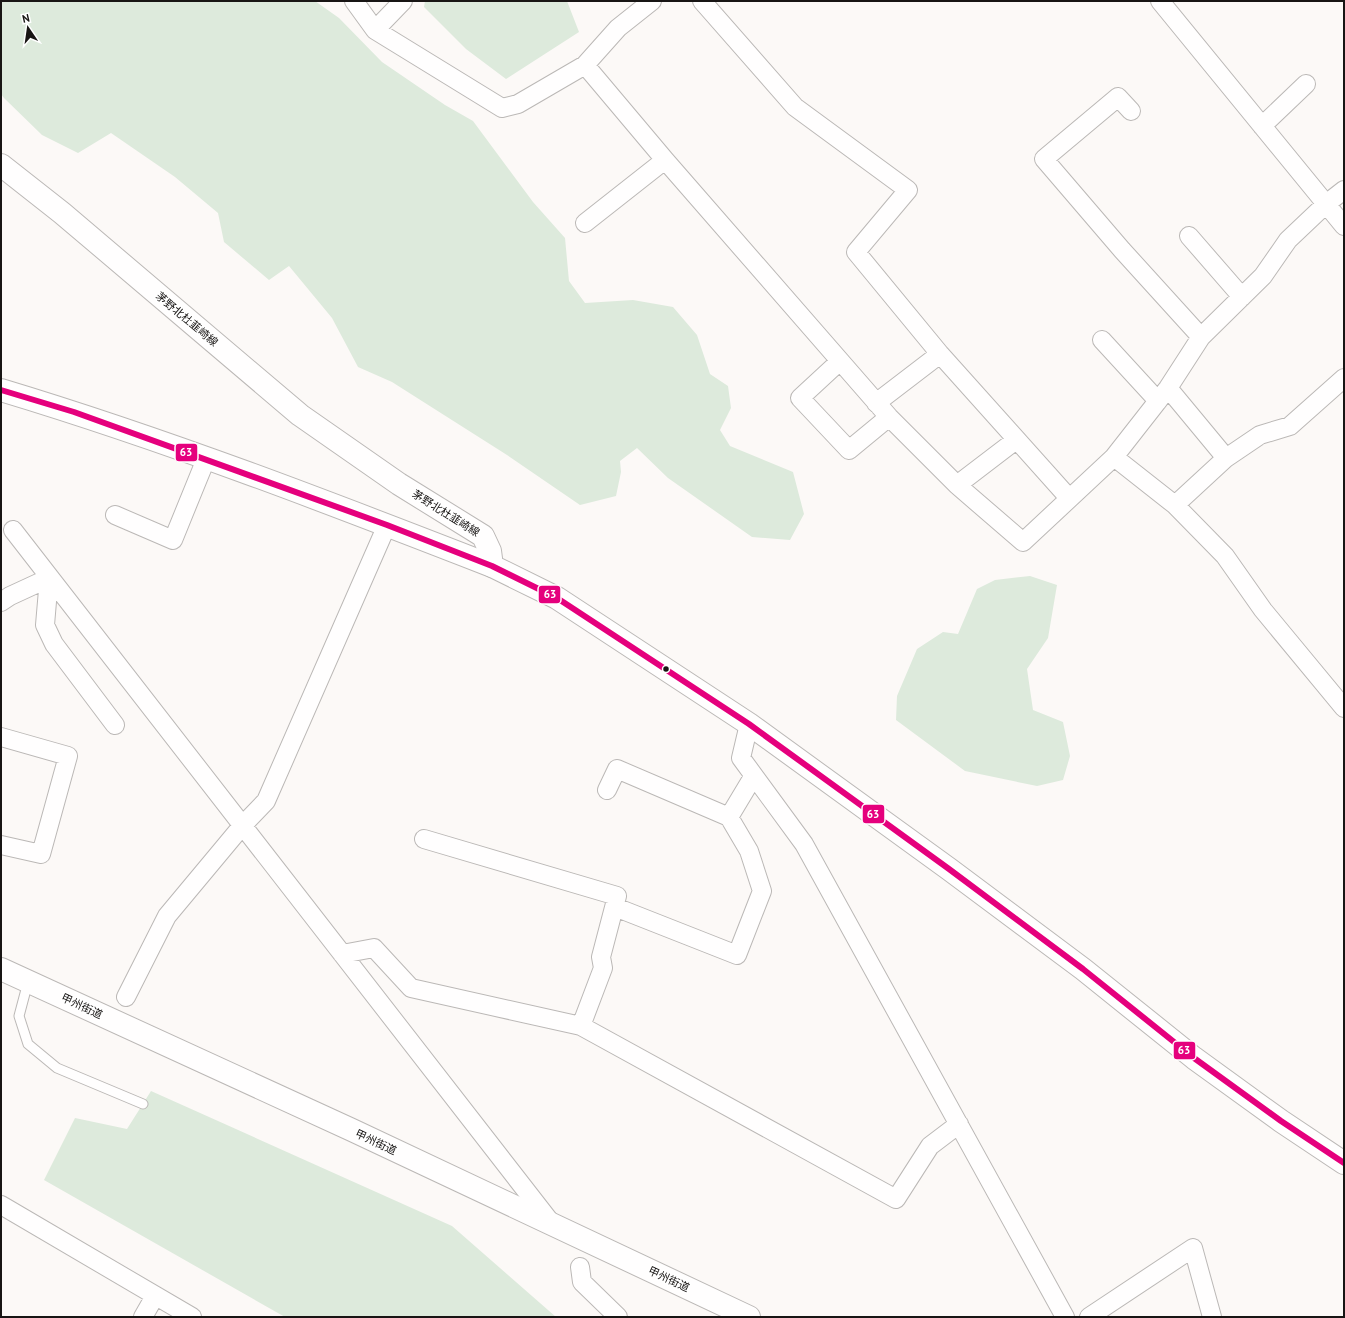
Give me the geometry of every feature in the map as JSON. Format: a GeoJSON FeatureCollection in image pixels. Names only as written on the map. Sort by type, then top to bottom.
{"type":"FeatureCollection","features":[{"type":"Feature","properties":{"kind":"main road","name":"茅野北杜韮崎線"},"geometry":{"type":"LineString","coordinates":[[1,165],[62,213],[300,415],[399,484],[483,536],[490,551],[492,566]]}},
{"type":"Feature","properties":{"kind":"main road"},"geometry":{"type":"LineString","coordinates":[[1,390],[74,412],[387,525],[492,566],[557,598],[749,724],[1070,959],[1194,1058],[1281,1121],[1344,1163]]}},
{"type":"Feature","properties":{"kind":"main road","name":"甲州街道"},"geometry":{"type":"LineString","coordinates":[[1,969],[552,1224],[749,1317]]}},
{"type":"Feature","properties":{"kind":"street"},"geometry":{"type":"LineString","coordinates":[[354,1],[375,30],[502,108],[518,104],[585,65],[618,28],[652,1]]}},
{"type":"Feature","properties":{"kind":"street"},"geometry":{"type":"LineString","coordinates":[[375,30],[403,1]]}},
{"type":"Feature","properties":{"kind":"street"},"geometry":{"type":"LineString","coordinates":[[702,1],[795,107],[908,190],[856,252],[940,354],[1069,498]]}},
{"type":"Feature","properties":{"kind":"street"},"geometry":{"type":"LineString","coordinates":[[1160,1],[1344,226]]}},
{"type":"Feature","properties":{"kind":"street"},"geometry":{"type":"LineString","coordinates":[[585,65],[665,160],[876,403],[957,485],[1023,542],[1114,457],[1163,394],[1200,338],[1263,276],[1288,240],[1326,204],[1344,190]]}},
{"type":"Feature","properties":{"kind":"street"},"geometry":{"type":"LineString","coordinates":[[1262,126],[1306,84]]}},
{"type":"Feature","properties":{"kind":"street"},"geometry":{"type":"LineString","coordinates":[[1131,111],[1118,97],[1044,159],[1200,338]]}},
{"type":"Feature","properties":{"kind":"street"},"geometry":{"type":"LineString","coordinates":[[585,223],[665,160]]}},
{"type":"Feature","properties":{"kind":"street"},"geometry":{"type":"LineString","coordinates":[[1189,236],[1242,297]]}},
{"type":"Feature","properties":{"kind":"street"},"geometry":{"type":"LineString","coordinates":[[1102,340],[1163,394],[1226,458]]}},
{"type":"Feature","properties":{"kind":"street"},"geometry":{"type":"LineString","coordinates":[[876,403],[940,354]]}},
{"type":"Feature","properties":{"kind":"street"},"geometry":{"type":"LineString","coordinates":[[840,361],[800,398],[848,450],[889,417]]}},
{"type":"Feature","properties":{"kind":"street"},"geometry":{"type":"LineString","coordinates":[[1175,505],[1226,458],[1260,435],[1290,426],[1343,381]]}},
{"type":"Feature","properties":{"kind":"street"},"geometry":{"type":"LineString","coordinates":[[957,485],[1016,440]]}},
{"type":"Feature","properties":{"kind":"street"},"geometry":{"type":"LineString","coordinates":[[1114,457],[1175,505],[1226,556],[1263,610],[1344,708]]}},
{"type":"Feature","properties":{"kind":"street"},"geometry":{"type":"LineString","coordinates":[[115,515],[173,540],[206,459]]}},
{"type":"Feature","properties":{"kind":"street"},"geometry":{"type":"LineString","coordinates":[[126,997],[167,916],[242,826],[266,801],[387,525]]}},
{"type":"Feature","properties":{"kind":"street"},"geometry":{"type":"LineString","coordinates":[[13,530],[552,1224]]}},
{"type":"Feature","properties":{"kind":"street"},"geometry":{"type":"LineString","coordinates":[[1,602],[10,596],[49,578]]}},
{"type":"Feature","properties":{"kind":"street"},"geometry":{"type":"LineString","coordinates":[[49,578],[45,626],[54,644],[115,725]]}},
{"type":"Feature","properties":{"kind":"street"},"geometry":{"type":"LineString","coordinates":[[749,724],[741,758],[804,844],[1065,1317]]}},
{"type":"Feature","properties":{"kind":"street"},"geometry":{"type":"LineString","coordinates":[[1,737],[68,756],[41,854],[1,845]]}},
{"type":"Feature","properties":{"kind":"street"},"geometry":{"type":"LineString","coordinates":[[607,790],[617,769],[729,817],[749,851],[762,891],[738,955],[615,907]]}},
{"type":"Feature","properties":{"kind":"street"},"geometry":{"type":"LineString","coordinates":[[729,817],[754,776]]}},
{"type":"Feature","properties":{"kind":"street"},"geometry":{"type":"LineString","coordinates":[[424,839],[618,896],[601,957],[603,968],[580,1026]]}},
{"type":"Feature","properties":{"kind":"street"},"geometry":{"type":"LineString","coordinates":[[342,954],[374,948],[411,988],[580,1026],[896,1199],[930,1146],[959,1124]]}},
{"type":"Feature","properties":{"kind":"street"},"geometry":{"type":"LineString","coordinates":[[1,1205],[192,1317]]}},
{"type":"Feature","properties":{"kind":"street"},"geometry":{"type":"LineString","coordinates":[[1089,1317],[1193,1248],[1212,1317]]}},
{"type":"Feature","properties":{"kind":"street"},"geometry":{"type":"LineString","coordinates":[[580,1267],[582,1282],[618,1317]]}},
{"type":"Feature","properties":{"kind":"street"},"geometry":{"type":"LineString","coordinates":[[143,1317],[155,1296]]}},
{"type":"Feature","properties":{"kind":"lane"},"geometry":{"type":"LineString","coordinates":[[28,982],[20,1016],[28,1044],[57,1068],[143,1104]]}},
{"type":"Feature","properties":{"kind":"green space"},"geometry":{"type":"Polygon","coordinates":[[[1,1],[315,1],[339,18],[382,62],[445,105],[473,121],[533,202],[565,238],[569,281],[585,303],[633,300],[673,307],[697,335],[710,374],[728,386],[731,408],[720,430],[730,446],[793,472],[804,514],[790,540],[752,537],[668,478],[637,448],[620,461],[621,472],[616,496],[580,505],[507,455],[392,382],[358,367],[332,318],[289,266],[269,280],[224,242],[218,213],[175,177],[111,133],[78,153],[42,135],[4,98],[1,94],[1,1]]]}},
{"type":"Feature","properties":{"kind":"green space"},"geometry":{"type":"Polygon","coordinates":[[[425,1],[567,1],[579,32],[506,79],[466,49],[424,7],[425,1]]]}},
{"type":"Feature","properties":{"kind":"green space"},"geometry":{"type":"Polygon","coordinates":[[[1030,576],[1057,585],[1048,638],[1027,669],[1033,710],[1063,722],[1070,756],[1063,780],[1037,786],[965,771],[896,720],[897,696],[917,649],[943,632],[958,634],[977,589],[995,580],[1030,576]]]}},
{"type":"Feature","properties":{"kind":"green space"},"geometry":{"type":"Polygon","coordinates":[[[151,1091],[452,1226],[556,1317],[285,1317],[44,1180],[75,1118],[127,1129],[151,1091]]]}},
{"type":"Feature","properties":{"kind":"transit line","name":"63"},"geometry":{"type":"LineString","coordinates":[[1,390],[74,412],[387,525],[492,566],[557,598],[749,724],[949,869],[1083,969],[1194,1058],[1281,1121],[1344,1163]]}}]}
